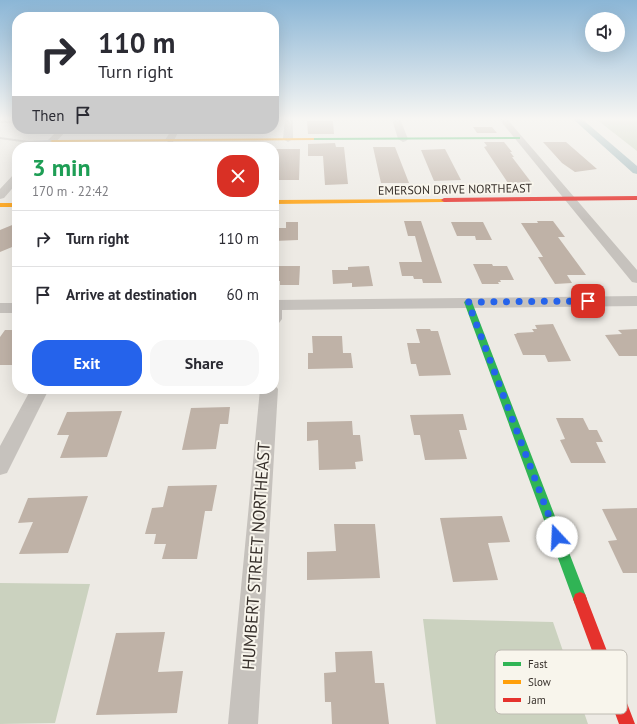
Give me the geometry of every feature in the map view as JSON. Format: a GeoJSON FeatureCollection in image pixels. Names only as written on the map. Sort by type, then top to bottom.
{"type":"FeatureCollection","features":[{"type":"Feature","properties":{"kind":"street"},"geometry":{"type":"LineString","coordinates":[[530,153],[637,279]]}},
{"type":"Feature","properties":{"kind":"street"},"geometry":{"type":"LineString","coordinates":[[0,196],[12,183]]}},
{"type":"Feature","properties":{"kind":"street","name":"EMERSON DRIVE NORTHEAST"},"geometry":{"type":"LineString","coordinates":[[279,202],[570,200],[637,198]]}},
{"type":"Feature","properties":{"kind":"street"},"geometry":{"type":"LineString","coordinates":[[0,205],[12,205]]}},
{"type":"Feature","properties":{"kind":"street"},"geometry":{"type":"LineString","coordinates":[[279,309],[468,302],[637,301]]}},
{"type":"Feature","properties":{"kind":"street"},"geometry":{"type":"LineString","coordinates":[[468,302],[599,650]]}},
{"type":"Feature","properties":{"kind":"street"},"geometry":{"type":"LineString","coordinates":[[0,308],[12,308]]}},
{"type":"Feature","properties":{"kind":"street"},"geometry":{"type":"LineString","coordinates":[[0,466],[37,394]]}},
{"type":"Feature","properties":{"kind":"street","name":"HUMBERT STREET NORTHEAST"},"geometry":{"type":"LineString","coordinates":[[243,724],[269,394]]}},
{"type":"Feature","properties":{"kind":"street"},"geometry":{"type":"LineString","coordinates":[[623,714],[627,724]]}},
{"type":"Feature","properties":{"kind":"green space"},"geometry":{"type":"Polygon","coordinates":[[[0,583],[90,584],[55,723],[0,724],[0,583]]]}},
{"type":"Feature","properties":{"kind":"green space"},"geometry":{"type":"Polygon","coordinates":[[[423,619],[553,622],[563,650],[495,650],[495,714],[585,714],[588,724],[436,724],[423,619]]]}},
{"type":"Feature","properties":{"kind":"building"},"geometry":{"type":"Polygon","coordinates":[[[279,153],[300,153],[299,180],[279,180],[279,153]]]}},
{"type":"Feature","properties":{"kind":"building"},"geometry":{"type":"Polygon","coordinates":[[[308,153],[345,153],[348,184],[325,185],[323,156],[308,156],[308,153]]]}},
{"type":"Feature","properties":{"kind":"building"},"geometry":{"type":"Polygon","coordinates":[[[374,153],[397,153],[409,183],[381,183],[374,153]]]}},
{"type":"Feature","properties":{"kind":"building"},"geometry":{"type":"Polygon","coordinates":[[[422,153],[447,153],[461,180],[434,181],[422,153]]]}},
{"type":"Feature","properties":{"kind":"building"},"geometry":{"type":"Polygon","coordinates":[[[488,153],[511,153],[514,157],[512,157],[531,182],[508,183],[488,153]]]}},
{"type":"Feature","properties":{"kind":"building"},"geometry":{"type":"Polygon","coordinates":[[[553,153],[578,153],[597,169],[575,172],[562,163],[553,153]]]}},
{"type":"Feature","properties":{"kind":"building"},"geometry":{"type":"Polygon","coordinates":[[[404,221],[421,221],[442,283],[423,283],[422,279],[414,279],[413,276],[402,276],[399,262],[422,262],[415,236],[408,236],[404,221]]]}},
{"type":"Feature","properties":{"kind":"building"},"geometry":{"type":"Polygon","coordinates":[[[537,221],[553,221],[565,237],[558,237],[586,275],[567,275],[572,283],[555,284],[538,257],[543,257],[521,223],[538,223],[537,221]]]}},
{"type":"Feature","properties":{"kind":"building"},"geometry":{"type":"Polygon","coordinates":[[[286,222],[298,222],[298,240],[279,241],[279,228],[286,228],[286,222]]]}},
{"type":"Feature","properties":{"kind":"building"},"geometry":{"type":"Polygon","coordinates":[[[451,222],[483,222],[492,240],[476,240],[475,236],[457,236],[451,222]]]}},
{"type":"Feature","properties":{"kind":"building"},"geometry":{"type":"Polygon","coordinates":[[[12,225],[12,247],[0,252],[0,230],[12,225]]]}},
{"type":"Feature","properties":{"kind":"building"},"geometry":{"type":"Polygon","coordinates":[[[473,264],[507,266],[514,280],[500,280],[501,282],[498,282],[499,284],[482,284],[473,264]]]}},
{"type":"Feature","properties":{"kind":"building"},"geometry":{"type":"Polygon","coordinates":[[[279,266],[300,266],[299,285],[280,285],[279,266]]]}},
{"type":"Feature","properties":{"kind":"building"},"geometry":{"type":"Polygon","coordinates":[[[369,266],[373,286],[352,287],[352,283],[333,284],[332,270],[348,270],[348,267],[369,266]]]}},
{"type":"Feature","properties":{"kind":"building"},"geometry":{"type":"Polygon","coordinates":[[[553,324],[571,361],[548,362],[545,355],[523,355],[514,334],[534,332],[532,329],[537,329],[535,325],[553,324]]]}},
{"type":"Feature","properties":{"kind":"building"},"geometry":{"type":"Polygon","coordinates":[[[416,329],[430,329],[431,331],[438,331],[451,375],[419,376],[416,364],[411,364],[407,343],[420,343],[416,329]]]}},
{"type":"Feature","properties":{"kind":"building"},"geometry":{"type":"Polygon","coordinates":[[[637,329],[637,356],[619,356],[605,335],[622,334],[618,330],[637,329]]]}},
{"type":"Feature","properties":{"kind":"building"},"geometry":{"type":"Polygon","coordinates":[[[5,330],[12,330],[12,365],[0,365],[0,337],[5,330]]]}},
{"type":"Feature","properties":{"kind":"building"},"geometry":{"type":"Polygon","coordinates":[[[312,336],[342,336],[343,353],[351,353],[353,368],[308,369],[308,353],[313,353],[312,336]]]}},
{"type":"Feature","properties":{"kind":"building"},"geometry":{"type":"Polygon","coordinates":[[[230,407],[228,424],[220,424],[216,449],[182,450],[191,408],[230,407]]]}},
{"type":"Feature","properties":{"kind":"building"},"geometry":{"type":"Polygon","coordinates":[[[122,411],[107,457],[60,458],[69,435],[57,435],[67,412],[122,411]]]}},
{"type":"Feature","properties":{"kind":"building"},"geometry":{"type":"Polygon","coordinates":[[[463,414],[467,430],[459,430],[467,459],[425,460],[420,435],[414,435],[410,415],[463,414]]]}},
{"type":"Feature","properties":{"kind":"building"},"geometry":{"type":"Polygon","coordinates":[[[556,418],[583,418],[589,430],[597,430],[603,442],[596,442],[606,463],[571,463],[560,440],[565,439],[556,418]]]}},
{"type":"Feature","properties":{"kind":"building"},"geometry":{"type":"Polygon","coordinates":[[[352,421],[353,435],[360,435],[363,461],[355,462],[356,469],[319,470],[318,440],[307,441],[307,422],[352,421]]]}},
{"type":"Feature","properties":{"kind":"building"},"geometry":{"type":"Polygon","coordinates":[[[217,485],[212,511],[205,511],[197,559],[162,559],[166,544],[154,544],[156,534],[145,534],[152,508],[163,507],[168,486],[217,485]]]}},
{"type":"Feature","properties":{"kind":"building"},"geometry":{"type":"Polygon","coordinates":[[[88,496],[68,553],[19,554],[33,522],[18,523],[28,498],[88,496]]]}},
{"type":"Feature","properties":{"kind":"building"},"geometry":{"type":"Polygon","coordinates":[[[637,508],[637,573],[623,573],[608,541],[617,540],[602,509],[637,508]]]}},
{"type":"Feature","properties":{"kind":"building"},"geometry":{"type":"Polygon","coordinates":[[[502,516],[510,542],[488,543],[498,580],[453,582],[440,518],[502,516]]]}},
{"type":"Feature","properties":{"kind":"building"},"geometry":{"type":"Polygon","coordinates":[[[334,524],[375,524],[380,578],[307,580],[307,552],[336,551],[334,524]]]}},
{"type":"Feature","properties":{"kind":"building"},"geometry":{"type":"Polygon","coordinates":[[[165,632],[158,672],[183,671],[177,713],[96,715],[116,633],[165,632]]]}},
{"type":"Feature","properties":{"kind":"building"},"geometry":{"type":"Polygon","coordinates":[[[372,651],[375,683],[384,683],[389,724],[332,724],[331,702],[325,702],[324,673],[336,672],[335,652],[372,651]]]}},
{"type":"Feature","properties":{"kind":"waterway"},"geometry":{"type":"LineString","coordinates":[[616,153],[637,171]]}},
{"type":"Feature","properties":{"kind":"traffic: fast"},"geometry":{"type":"LineString","coordinates":[[468,302],[580,599]]}},
{"type":"Feature","properties":{"kind":"traffic: slow"},"geometry":{"type":"LineString","coordinates":[[279,202],[444,200]]}},
{"type":"Feature","properties":{"kind":"traffic: slow"},"geometry":{"type":"LineString","coordinates":[[0,205],[12,205]]}},
{"type":"Feature","properties":{"kind":"traffic: jam"},"geometry":{"type":"LineString","coordinates":[[444,200],[637,198]]}},
{"type":"Feature","properties":{"kind":"traffic: jam"},"geometry":{"type":"LineString","coordinates":[[580,599],[599,650]]}},
{"type":"Feature","properties":{"kind":"traffic: jam"},"geometry":{"type":"LineString","coordinates":[[623,714],[627,724]]}},
{"type":"Feature","properties":{"kind":"route"},"geometry":{"type":"LineString","coordinates":[[557,537],[468,302],[588,301]]}}]}
